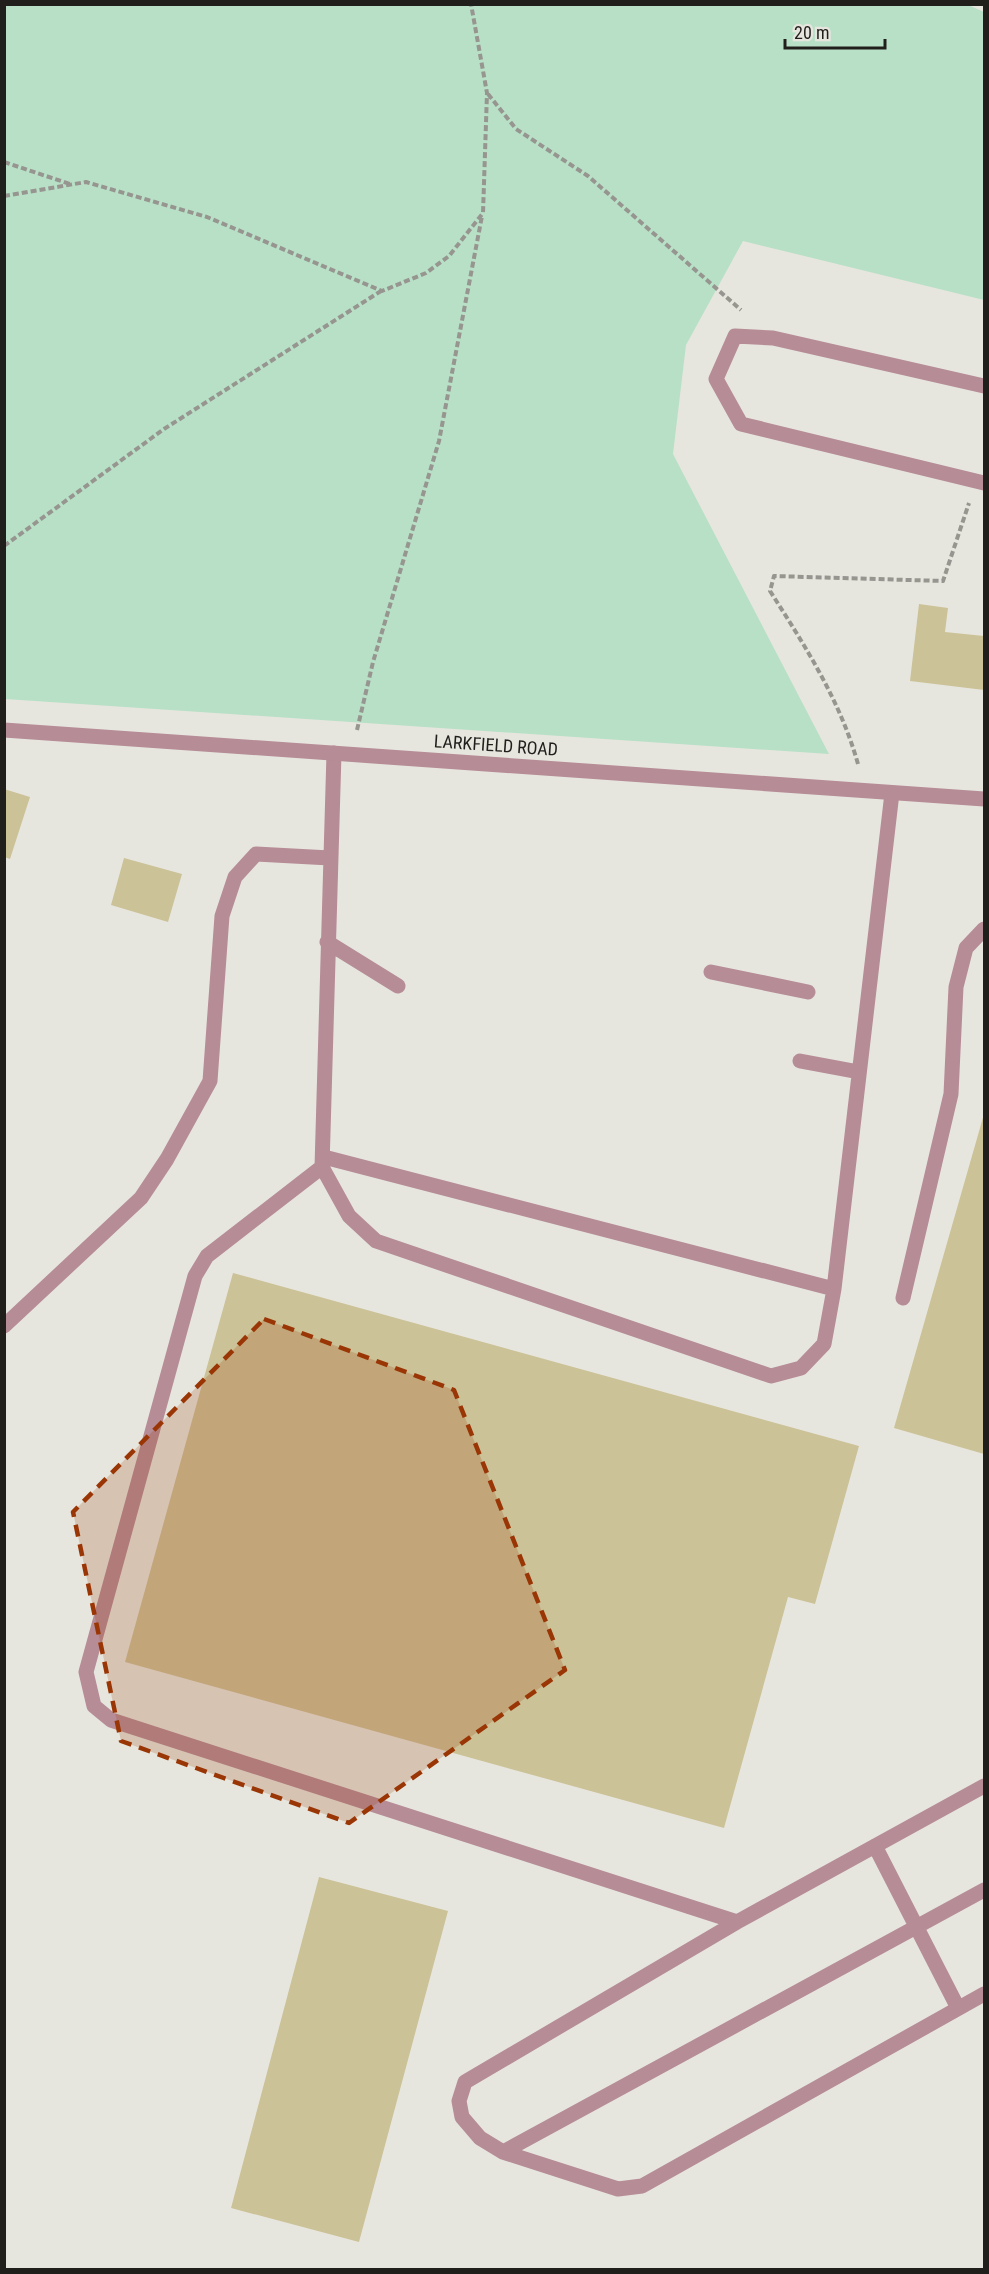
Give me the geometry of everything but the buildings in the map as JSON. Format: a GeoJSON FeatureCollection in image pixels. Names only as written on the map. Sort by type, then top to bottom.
{"type":"FeatureCollection","features":[{"type":"Feature","properties":{"kind":"street"},"geometry":{"type":"LineString","coordinates":[[980,482],[741,424],[716,379],[735,336],[773,338],[984,386]]}},
{"type":"Feature","properties":{"kind":"street","name":"LARKFIELD ROAD"},"geometry":{"type":"LineString","coordinates":[[4,730],[984,799]]}},
{"type":"Feature","properties":{"kind":"street"},"geometry":{"type":"LineString","coordinates":[[334,753],[327,942],[323,1162],[349,1216],[376,1241],[771,1376],[801,1368],[824,1344],[834,1289],[892,793]]}},
{"type":"Feature","properties":{"kind":"street"},"geometry":{"type":"LineString","coordinates":[[4,1326],[141,1198],[167,1159],[210,1081],[222,916],[235,877],[256,854],[330,858]]}},
{"type":"Feature","properties":{"kind":"street"},"geometry":{"type":"LineString","coordinates":[[903,1298],[951,1094],[956,987],[966,948],[984,929]]}},
{"type":"Feature","properties":{"kind":"street"},"geometry":{"type":"LineString","coordinates":[[327,942],[398,986]]}},
{"type":"Feature","properties":{"kind":"street"},"geometry":{"type":"LineString","coordinates":[[711,972],[808,992]]}},
{"type":"Feature","properties":{"kind":"street"},"geometry":{"type":"LineString","coordinates":[[800,1061],[860,1072]]}},
{"type":"Feature","properties":{"kind":"street"},"geometry":{"type":"LineString","coordinates":[[323,1162],[834,1289]]}},
{"type":"Feature","properties":{"kind":"street"},"geometry":{"type":"LineString","coordinates":[[323,1162],[207,1256],[195,1276],[86,1672],[94,1706],[111,1720],[737,1922]]}},
{"type":"Feature","properties":{"kind":"street"},"geometry":{"type":"LineString","coordinates":[[984,1786],[737,1922],[465,2082],[459,2101],[462,2117],[480,2138],[503,2152],[618,2189],[642,2186],[984,1994]]}},
{"type":"Feature","properties":{"kind":"street"},"geometry":{"type":"LineString","coordinates":[[876,1846],[958,2008]]}},
{"type":"Feature","properties":{"kind":"street"},"geometry":{"type":"LineString","coordinates":[[503,2152],[984,1890]]}},
{"type":"Feature","properties":{"kind":"path"},"geometry":{"type":"LineString","coordinates":[[352,754],[374,662],[439,441],[483,213],[487,93],[471,4]]}},
{"type":"Feature","properties":{"kind":"path"},"geometry":{"type":"LineString","coordinates":[[487,93],[516,129],[588,176],[696,273],[773,338]]}},
{"type":"Feature","properties":{"kind":"path"},"geometry":{"type":"LineString","coordinates":[[4,162],[71,184]]}},
{"type":"Feature","properties":{"kind":"path"},"geometry":{"type":"LineString","coordinates":[[4,196],[86,182],[207,218],[382,291]]}},
{"type":"Feature","properties":{"kind":"path"},"geometry":{"type":"LineString","coordinates":[[4,546],[164,429],[382,291],[407,283],[448,256],[483,213]]}},
{"type":"Feature","properties":{"kind":"path"},"geometry":{"type":"LineString","coordinates":[[865,791],[851,742],[819,668],[770,591],[774,576],[943,581],[980,482]]}},
{"type":"Feature","properties":{"kind":"highlighted area"},"geometry":{"type":"Polygon","coordinates":[[[264,1319],[454,1390],[565,1670],[349,1823],[121,1741],[73,1512],[264,1319]]]}},
{"type":"Feature","properties":{"kind":"green space"},"geometry":{"type":"Polygon","coordinates":[[[966,4],[984,12],[984,300],[743,241],[686,345],[673,454],[829,754],[5,699],[5,5],[966,4]]]}}]}
